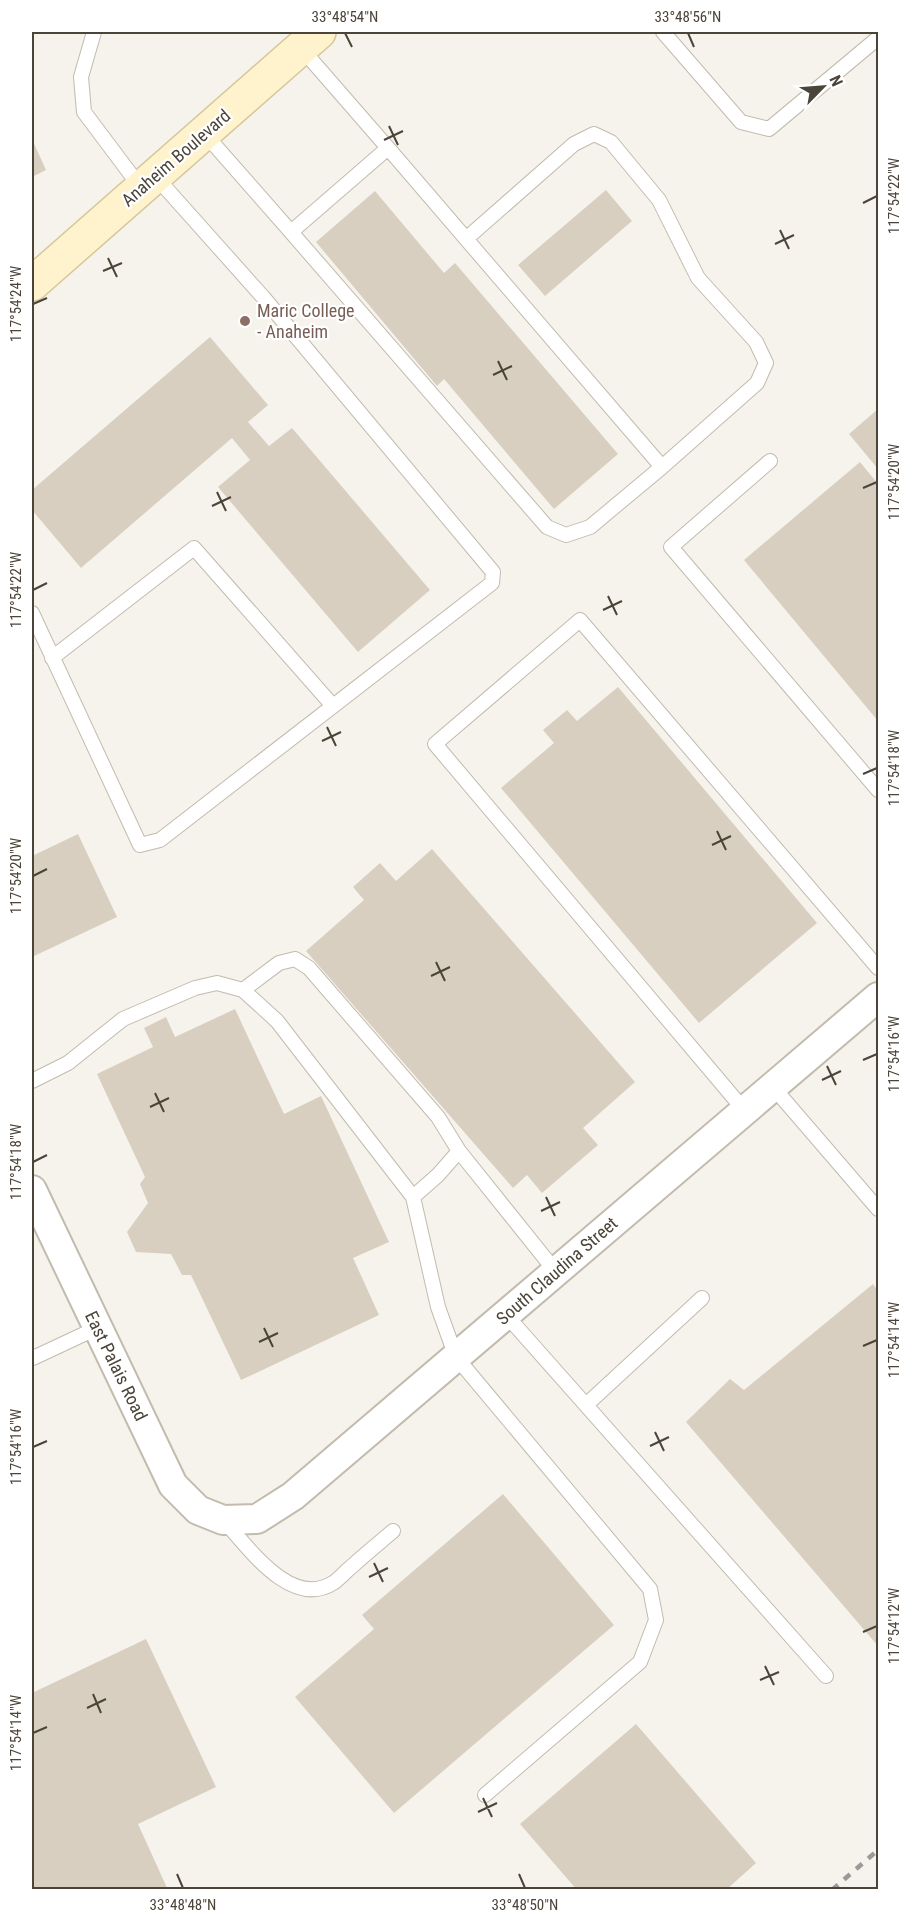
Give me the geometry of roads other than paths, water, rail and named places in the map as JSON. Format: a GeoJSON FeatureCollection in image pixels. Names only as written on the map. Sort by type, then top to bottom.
{"type":"FeatureCollection","features":[{"type":"Feature","properties":{"kind":"main road","name":"Anaheim Boulevard"},"geometry":{"type":"LineString","coordinates":[[32,284],[204,133],[303,37]]}},
{"type":"Feature","properties":{"kind":"street","name":"South Claudina Street"},"geometry":{"type":"LineString","coordinates":[[223,1520],[257,1519],[293,1496],[879,997]]}},
{"type":"Feature","properties":{"kind":"street","name":"East Palais Road"},"geometry":{"type":"LineString","coordinates":[[32,1190],[173,1485],[198,1510],[223,1520]]}},
{"type":"Feature","properties":{"kind":"lane"},"geometry":{"type":"LineString","coordinates":[[32,613],[140,845],[160,840],[492,583],[493,572],[263,297],[148,182],[84,112],[81,77],[94,32]]}},
{"type":"Feature","properties":{"kind":"lane"},"geometry":{"type":"LineString","coordinates":[[663,32],[741,122],[769,129],[879,38]]}},
{"type":"Feature","properties":{"kind":"lane"},"geometry":{"type":"LineString","coordinates":[[303,37],[388,148],[662,467]]}},
{"type":"Feature","properties":{"kind":"lane"},"geometry":{"type":"LineString","coordinates":[[204,133],[547,527],[566,535],[590,527],[757,383],[766,363],[756,342],[698,278],[659,200],[611,142],[594,134],[574,144],[467,238]]}},
{"type":"Feature","properties":{"kind":"lane"},"geometry":{"type":"LineString","coordinates":[[291,232],[388,148]]}},
{"type":"Feature","properties":{"kind":"lane"},"geometry":{"type":"LineString","coordinates":[[770,461],[671,547],[879,790]]}},
{"type":"Feature","properties":{"kind":"lane"},"geometry":{"type":"LineString","coordinates":[[52,658],[194,548],[333,706]]}},
{"type":"Feature","properties":{"kind":"lane"},"geometry":{"type":"LineString","coordinates":[[745,1111],[435,744],[580,620],[879,968]]}},
{"type":"Feature","properties":{"kind":"lane"},"geometry":{"type":"LineString","coordinates":[[243,990],[279,963],[295,959],[309,968],[430,1108],[459,1151],[556,1272]]}},
{"type":"Feature","properties":{"kind":"lane"},"geometry":{"type":"LineString","coordinates":[[32,1081],[68,1063],[123,1019],[185,992],[217,983],[243,990],[277,1021],[413,1197],[438,1307],[456,1357],[650,1589],[656,1620],[640,1662],[485,1795]]}},
{"type":"Feature","properties":{"kind":"lane"},"geometry":{"type":"LineString","coordinates":[[773,1087],[877,1202]]}},
{"type":"Feature","properties":{"kind":"lane"},"geometry":{"type":"LineString","coordinates":[[413,1197],[438,1175],[459,1151]]}},
{"type":"Feature","properties":{"kind":"lane"},"geometry":{"type":"LineString","coordinates":[[586,1405],[702,1298]]}},
{"type":"Feature","properties":{"kind":"lane"},"geometry":{"type":"LineString","coordinates":[[506,1315],[826,1676]]}},
{"type":"Feature","properties":{"kind":"lane"},"geometry":{"type":"LineString","coordinates":[[32,1356],[33,1358],[97,1328]]}},
{"type":"Feature","properties":{"kind":"lane"},"geometry":{"type":"LineString","coordinates":[[223,1520],[262,1564],[279,1578],[286,1583],[312,1590],[332,1584],[393,1530]]}},
{"type":"Feature","properties":{"kind":"railway"},"geometry":{"type":"LineString","coordinates":[[832,1890],[878,1850]]}},
{"type":"Feature","properties":{"kind":"place","name":"Maric College - Anaheim"},"geometry":{"type":"Point","coordinates":[245,321]}}]}
